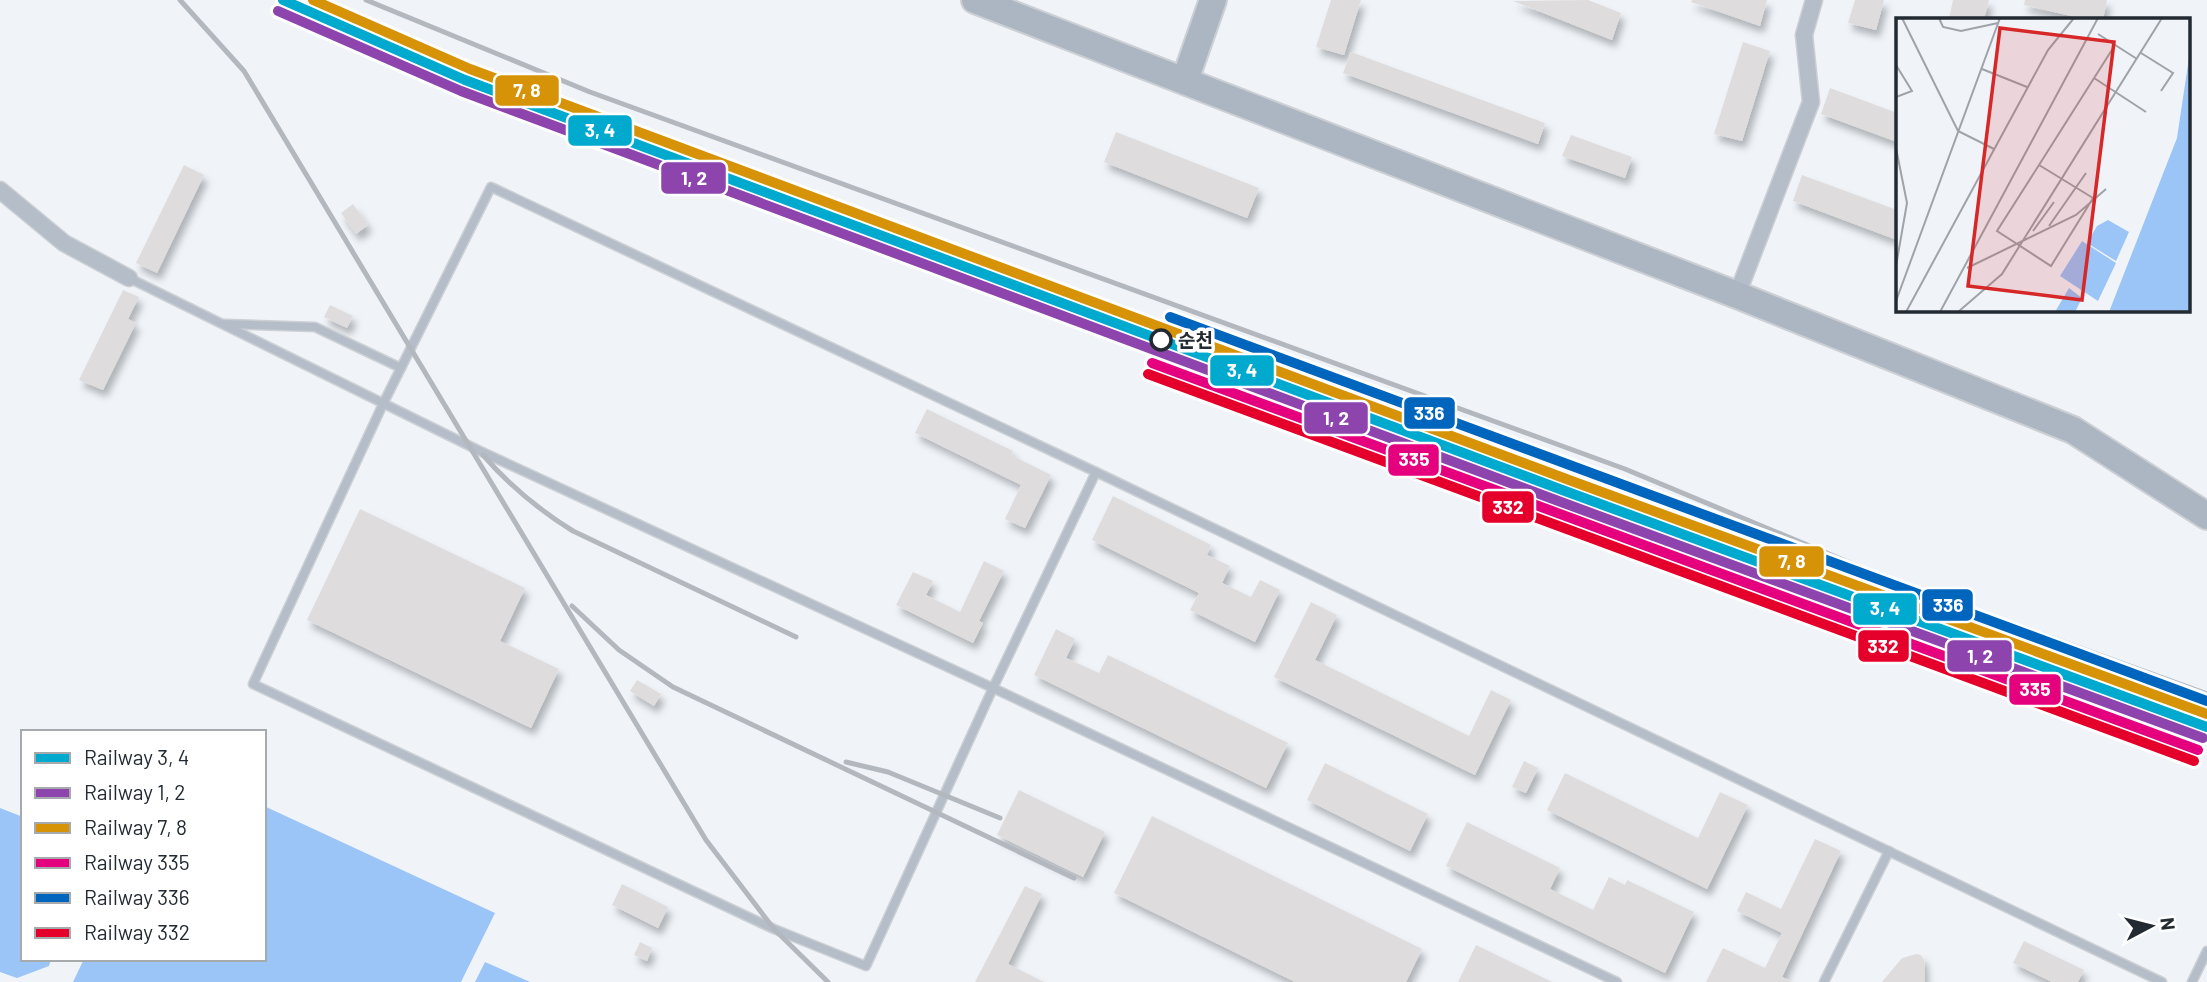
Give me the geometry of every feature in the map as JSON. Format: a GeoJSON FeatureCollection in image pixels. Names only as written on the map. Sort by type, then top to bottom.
{"type":"FeatureCollection","features":[{"type":"Feature","properties":{"kind":"main road"},"geometry":{"type":"LineString","coordinates":[[975,0],[1737,295],[2073,430],[2207,516]]}},
{"type":"Feature","properties":{"kind":"main road"},"geometry":{"type":"LineString","coordinates":[[1185,80],[1213,0]]}},
{"type":"Feature","properties":{"kind":"street"},"geometry":{"type":"LineString","coordinates":[[1737,295],[1811,102],[1804,36],[1814,0]]}},
{"type":"Feature","properties":{"kind":"street"},"geometry":{"type":"LineString","coordinates":[[0,190],[64,243],[129,278]]}},
{"type":"Feature","properties":{"kind":"lane"},"geometry":{"type":"LineString","coordinates":[[1096,472],[993,688],[866,966],[762,923],[253,684],[383,404],[491,187],[1096,472],[2162,982]]}},
{"type":"Feature","properties":{"kind":"lane"},"geometry":{"type":"LineString","coordinates":[[129,278],[480,451],[993,688],[1617,982]]}},
{"type":"Feature","properties":{"kind":"lane"},"geometry":{"type":"LineString","coordinates":[[222,324],[315,327],[401,368]]}},
{"type":"Feature","properties":{"kind":"lane"},"geometry":{"type":"LineString","coordinates":[[1824,982],[1889,851]]}},
{"type":"Feature","properties":{"kind":"lane"},"geometry":{"type":"LineString","coordinates":[[2192,982],[2207,951]]}},
{"type":"Feature","properties":{"kind":"water"},"geometry":{"type":"Polygon","coordinates":[[[266,807],[495,913],[461,982],[73,982],[83,961],[266,961],[266,807]]]}},
{"type":"Feature","properties":{"kind":"water"},"geometry":{"type":"Polygon","coordinates":[[[0,808],[21,816],[21,961],[50,961],[49,966],[17,978],[0,972],[0,808]]]}},
{"type":"Feature","properties":{"kind":"water"},"geometry":{"type":"Polygon","coordinates":[[[485,962],[530,982],[475,982],[485,962]]]}},
{"type":"Feature","properties":{"kind":"building"},"geometry":{"type":"Polygon","coordinates":[[[1331,0],[1361,0],[1344,55],[1316,47],[1331,0]]]}},
{"type":"Feature","properties":{"kind":"building"},"geometry":{"type":"Polygon","coordinates":[[[1588,0],[1621,13],[1612,40],[1513,1],[1588,0]]]}},
{"type":"Feature","properties":{"kind":"building"},"geometry":{"type":"Polygon","coordinates":[[[1767,0],[1760,26],[1691,2],[1767,0]]]}},
{"type":"Feature","properties":{"kind":"building"},"geometry":{"type":"Polygon","coordinates":[[[1855,0],[1884,0],[1876,30],[1848,23],[1855,0]]]}},
{"type":"Feature","properties":{"kind":"building"},"geometry":{"type":"Polygon","coordinates":[[[1953,0],[1989,0],[1984,18],[1949,18],[1953,0]]]}},
{"type":"Feature","properties":{"kind":"building"},"geometry":{"type":"Polygon","coordinates":[[[2025,0],[2107,0],[2103,18],[2080,18],[2024,5],[2025,0]]]}},
{"type":"Feature","properties":{"kind":"building"},"geometry":{"type":"Polygon","coordinates":[[[1743,42],[1770,51],[1742,141],[1714,134],[1743,42]]]}},
{"type":"Feature","properties":{"kind":"building"},"geometry":{"type":"Polygon","coordinates":[[[1351,52],[1545,123],[1538,144],[1343,73],[1351,52]]]}},
{"type":"Feature","properties":{"kind":"building"},"geometry":{"type":"Polygon","coordinates":[[[1830,88],[1896,113],[1896,142],[1821,114],[1830,88]]]}},
{"type":"Feature","properties":{"kind":"building"},"geometry":{"type":"Polygon","coordinates":[[[1116,132],[1259,188],[1247,218],[1104,162],[1116,132]]]}},
{"type":"Feature","properties":{"kind":"building"},"geometry":{"type":"Polygon","coordinates":[[[1571,135],[1632,157],[1625,178],[1562,156],[1571,135]]]}},
{"type":"Feature","properties":{"kind":"building"},"geometry":{"type":"Polygon","coordinates":[[[184,165],[204,175],[157,273],[136,263],[184,165]]]}},
{"type":"Feature","properties":{"kind":"building"},"geometry":{"type":"Polygon","coordinates":[[[1802,175],[1896,210],[1896,240],[1793,201],[1802,175]]]}},
{"type":"Feature","properties":{"kind":"building"},"geometry":{"type":"Polygon","coordinates":[[[353,204],[368,225],[356,234],[341,213],[353,204]]]}},
{"type":"Feature","properties":{"kind":"building"},"geometry":{"type":"Polygon","coordinates":[[[123,290],[139,297],[128,319],[136,323],[103,390],[79,380],[123,290]]]}},
{"type":"Feature","properties":{"kind":"building"},"geometry":{"type":"Polygon","coordinates":[[[330,305],[353,316],[347,328],[324,317],[330,305]]]}},
{"type":"Feature","properties":{"kind":"building"},"geometry":{"type":"Polygon","coordinates":[[[927,409],[1013,451],[1011,455],[1051,475],[1025,528],[1005,519],[1021,485],[915,433],[927,409]]]}},
{"type":"Feature","properties":{"kind":"building"},"geometry":{"type":"Polygon","coordinates":[[[1113,496],[1211,545],[1207,555],[1230,566],[1222,583],[1251,597],[1260,580],[1280,590],[1255,642],[1190,610],[1199,593],[1092,540],[1113,496]]]}},
{"type":"Feature","properties":{"kind":"building"},"geometry":{"type":"Polygon","coordinates":[[[360,509],[525,588],[500,641],[559,669],[531,728],[307,620],[360,509]]]}},
{"type":"Feature","properties":{"kind":"building"},"geometry":{"type":"Polygon","coordinates":[[[984,561],[1004,571],[979,621],[983,623],[973,643],[896,605],[913,572],[933,581],[926,595],[960,612],[984,561]]]}},
{"type":"Feature","properties":{"kind":"building"},"geometry":{"type":"Polygon","coordinates":[[[1311,602],[1337,615],[1315,660],[1469,736],[1491,690],[1511,700],[1475,775],[1274,677],[1311,602]]]}},
{"type":"Feature","properties":{"kind":"building"},"geometry":{"type":"Polygon","coordinates":[[[1056,629],[1075,639],[1066,658],[1099,673],[1108,655],[1288,743],[1266,788],[1034,675],[1056,629]]]}},
{"type":"Feature","properties":{"kind":"building"},"geometry":{"type":"Polygon","coordinates":[[[637,680],[661,694],[654,706],[630,691],[637,680]]]}},
{"type":"Feature","properties":{"kind":"building"},"geometry":{"type":"Polygon","coordinates":[[[1524,761],[1538,768],[1526,793],[1512,787],[1524,761]]]}},
{"type":"Feature","properties":{"kind":"building"},"geometry":{"type":"Polygon","coordinates":[[[1325,763],[1428,814],[1410,851],[1307,800],[1325,763]]]}},
{"type":"Feature","properties":{"kind":"building"},"geometry":{"type":"Polygon","coordinates":[[[1565,773],[1698,838],[1720,792],[1748,805],[1707,889],[1547,810],[1565,773]]]}},
{"type":"Feature","properties":{"kind":"building"},"geometry":{"type":"Polygon","coordinates":[[[1019,790],[1105,832],[1083,877],[997,835],[1019,790]]]}},
{"type":"Feature","properties":{"kind":"building"},"geometry":{"type":"Polygon","coordinates":[[[1152,816],[1422,949],[1406,982],[1295,982],[1114,893],[1152,816]]]}},
{"type":"Feature","properties":{"kind":"building"},"geometry":{"type":"Polygon","coordinates":[[[1467,822],[1560,868],[1550,889],[1593,910],[1609,877],[1625,885],[1627,880],[1694,912],[1665,973],[1446,866],[1467,822]]]}},
{"type":"Feature","properties":{"kind":"building"},"geometry":{"type":"Polygon","coordinates":[[[1815,839],[1841,851],[1782,977],[1793,982],[1706,982],[1723,948],[1765,968],[1782,933],[1737,911],[1746,892],[1781,909],[1815,839]]]}},
{"type":"Feature","properties":{"kind":"building"},"geometry":{"type":"Polygon","coordinates":[[[622,884],[668,907],[658,928],[612,905],[622,884]]]}},
{"type":"Feature","properties":{"kind":"building"},"geometry":{"type":"Polygon","coordinates":[[[1025,886],[1042,894],[1008,964],[1044,982],[975,982],[1025,886]]]}},
{"type":"Feature","properties":{"kind":"building"},"geometry":{"type":"Polygon","coordinates":[[[2024,941],[2084,970],[2078,982],[2052,982],[2013,963],[2024,941]]]}},
{"type":"Feature","properties":{"kind":"building"},"geometry":{"type":"Polygon","coordinates":[[[640,942],[652,948],[647,961],[634,955],[640,942]]]}},
{"type":"Feature","properties":{"kind":"building"},"geometry":{"type":"Polygon","coordinates":[[[1476,945],[1552,982],[1458,982],[1476,945]]]}},
{"type":"Feature","properties":{"kind":"building"},"geometry":{"type":"Polygon","coordinates":[[[1921,955],[1924,960],[1925,982],[1882,982],[1902,958],[1921,955]]]}},
{"type":"Feature","properties":{"kind":"railway"},"geometry":{"type":"LineString","coordinates":[[180,0],[244,71],[706,840],[774,929],[828,982]]}},
{"type":"Feature","properties":{"kind":"railway"},"geometry":{"type":"LineString","coordinates":[[366,0],[590,92],[1625,469],[1884,577],[2207,694]]}},
{"type":"Feature","properties":{"kind":"railway"},"geometry":{"type":"LineString","coordinates":[[483,455],[525,496],[573,531],[796,637]]}},
{"type":"Feature","properties":{"kind":"railway"},"geometry":{"type":"LineString","coordinates":[[572,606],[619,650],[673,687],[1074,878]]}},
{"type":"Feature","properties":{"kind":"railway"},"geometry":{"type":"LineString","coordinates":[[846,762],[888,772],[1000,818]]}},
{"type":"Feature","properties":{"kind":"transit line"},"geometry":{"type":"LineString","coordinates":[[283,0],[465,80],[1565,491],[2207,727]]}},
{"type":"Feature","properties":{"kind":"transit line"},"geometry":{"type":"LineString","coordinates":[[313,0],[470,69],[1569,480],[2207,714]]}},
{"type":"Feature","properties":{"kind":"transit line"},"geometry":{"type":"LineString","coordinates":[[278,11],[461,91],[1561,502],[2203,738]]}},
{"type":"Feature","properties":{"kind":"rail line","name":"336"},"geometry":{"type":"LineString","coordinates":[[1170,317],[2207,701]]}},
{"type":"Feature","properties":{"kind":"rail line","name":"335"},"geometry":{"type":"LineString","coordinates":[[1152,363],[2198,750]]}},
{"type":"Feature","properties":{"kind":"rail line","name":"332"},"geometry":{"type":"LineString","coordinates":[[1148,374],[2194,761]]}},
{"type":"Feature","properties":{"kind":"place","name":"순천"},"geometry":{"type":"Point","coordinates":[1161,340]}}]}
